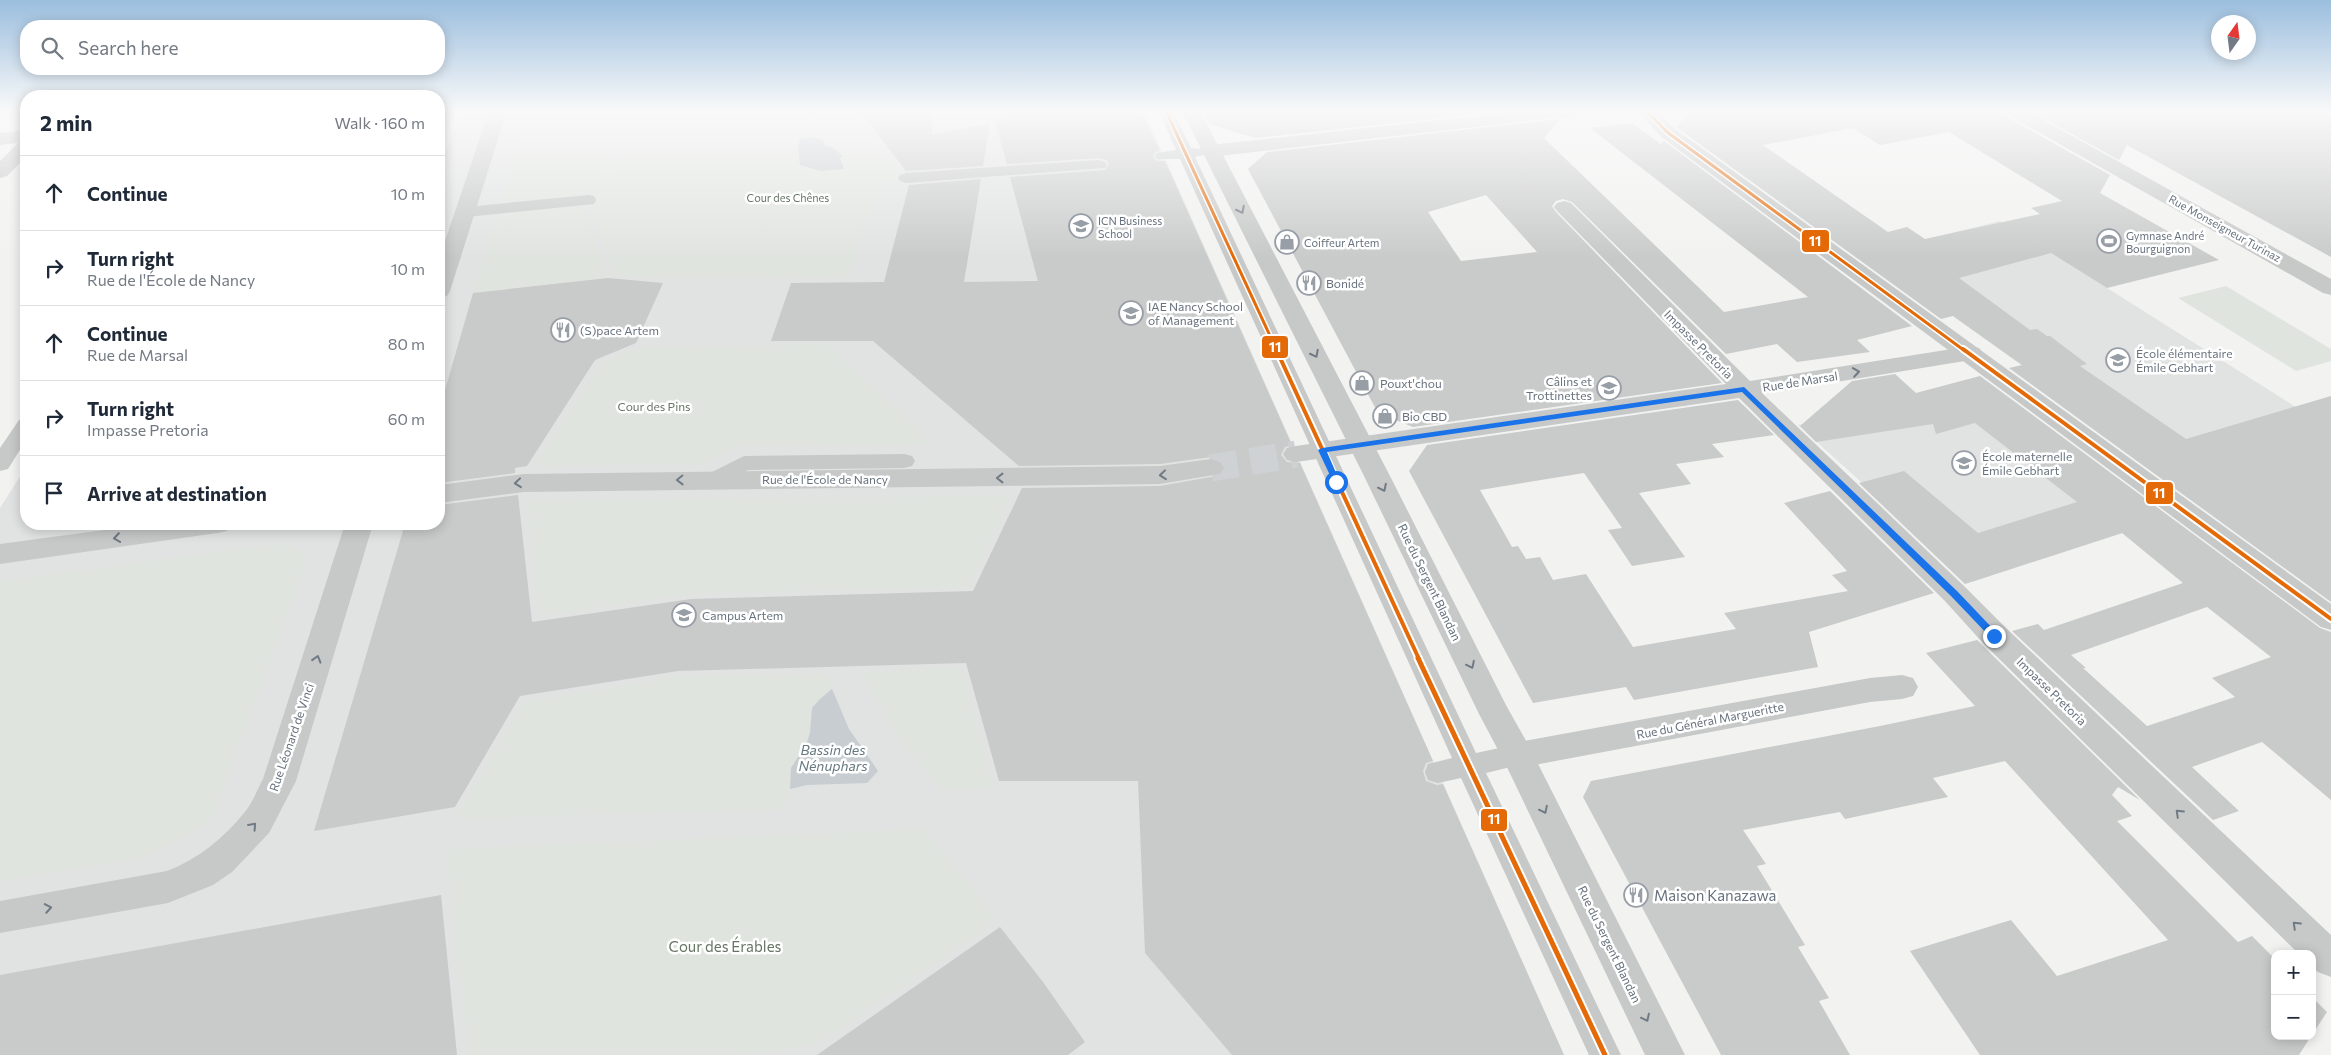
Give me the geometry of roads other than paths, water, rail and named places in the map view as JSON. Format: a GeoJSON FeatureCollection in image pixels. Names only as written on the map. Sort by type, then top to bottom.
{"type":"FeatureCollection","features":[{"type":"Feature","properties":{"kind":"street"},"geometry":{"type":"LineString","coordinates":[[0,172],[12,160]]}},
{"type":"Feature","properties":{"kind":"street"},"geometry":{"type":"LineString","coordinates":[[445,273],[482,160]]}},
{"type":"Feature","properties":{"kind":"street","name":"Rue du Sergent Blandan"},"geometry":{"type":"LineString","coordinates":[[1215,160],[1518,756],[1665,1055]]}},
{"type":"Feature","properties":{"kind":"street"},"geometry":{"type":"LineString","coordinates":[[1705,160],[1971,353],[2331,619]]}},
{"type":"Feature","properties":{"kind":"street","name":"Rue Monseigneur Turinaz"},"geometry":{"type":"LineString","coordinates":[[2102,160],[2331,288]]}},
{"type":"Feature","properties":{"kind":"street","name":"Impasse Pretoria"},"geometry":{"type":"LineString","coordinates":[[1564,207],[1744,390],[1954,593],[1994,636],[2331,960]]}},
{"type":"Feature","properties":{"kind":"street","name":"Rue de Marsal"},"geometry":{"type":"LineString","coordinates":[[1360,444],[1744,390],[1971,353]]}},
{"type":"Feature","properties":{"kind":"street"},"geometry":{"type":"LineString","coordinates":[[1296,454],[1360,444]]}},
{"type":"Feature","properties":{"kind":"street","name":"Rue de l'École de Nancy"},"geometry":{"type":"LineString","coordinates":[[445,493],[524,482],[1160,475],[1211,468]]}},
{"type":"Feature","properties":{"kind":"street"},"geometry":{"type":"LineString","coordinates":[[0,554],[174,530]]}},
{"type":"Feature","properties":{"kind":"street","name":"Rue Léonard de Vinci"},"geometry":{"type":"LineString","coordinates":[[0,917],[168,887],[201,874],[220,861],[257,823],[279,781],[357,530]]}},
{"type":"Feature","properties":{"kind":"street","name":"Rue du Général Margueritte"},"geometry":{"type":"LineString","coordinates":[[1518,756],[1870,690],[1902,687]]}},
{"type":"Feature","properties":{"kind":"lane"},"geometry":{"type":"LineString","coordinates":[[1177,160],[1322,450],[1605,1055]]}},
{"type":"Feature","properties":{"kind":"lane"},"geometry":{"type":"LineString","coordinates":[[906,178],[1099,165]]}},
{"type":"Feature","properties":{"kind":"lane"},"geometry":{"type":"LineString","coordinates":[[466,212],[588,200]]}},
{"type":"Feature","properties":{"kind":"lane"},"geometry":{"type":"LineString","coordinates":[[0,464],[20,434]]}},
{"type":"Feature","properties":{"kind":"lane"},"geometry":{"type":"LineString","coordinates":[[716,479],[744,463],[904,461]]}},
{"type":"Feature","properties":{"kind":"lane"},"geometry":{"type":"LineString","coordinates":[[1438,772],[1469,764],[1518,756]]}},
{"type":"Feature","properties":{"kind":"water"},"geometry":{"type":"Polygon","coordinates":[[[799,160],[841,160],[844,169],[820,171],[800,165],[799,160]]]}},
{"type":"Feature","properties":{"kind":"water","name":"Bassin des Nénuphars"},"geometry":{"type":"Polygon","coordinates":[[[832,689],[849,729],[878,771],[867,783],[807,785],[790,789],[791,768],[806,745],[810,733],[812,708],[832,689]]]}},
{"type":"Feature","properties":{"kind":"tunnel"},"geometry":{"type":"LineString","coordinates":[[1211,468],[1296,454]]}},
{"type":"Feature","properties":{"kind":"place","name":"ICN Business School"},"geometry":{"type":"Point","coordinates":[1081,226]}},
{"type":"Feature","properties":{"kind":"place","name":"Gymnase André Bourguignon"},"geometry":{"type":"Point","coordinates":[2109,241]}},
{"type":"Feature","properties":{"kind":"place","name":"Coiffeur Artem"},"geometry":{"type":"Point","coordinates":[1287,242]}},
{"type":"Feature","properties":{"kind":"place","name":"Bonidé"},"geometry":{"type":"Point","coordinates":[1309,283]}},
{"type":"Feature","properties":{"kind":"place","name":"IAE Nancy School of Management"},"geometry":{"type":"Point","coordinates":[1131,313]}},
{"type":"Feature","properties":{"kind":"place","name":"(S)pace Artem"},"geometry":{"type":"Point","coordinates":[563,330]}},
{"type":"Feature","properties":{"kind":"place","name":"École élémentaire Émile Gebhart"},"geometry":{"type":"Point","coordinates":[2118,360]}},
{"type":"Feature","properties":{"kind":"place","name":"Pouxt'chou"},"geometry":{"type":"Point","coordinates":[1362,383]}},
{"type":"Feature","properties":{"kind":"place","name":"Câlins et Trottinettes"},"geometry":{"type":"Point","coordinates":[1609,388]}},
{"type":"Feature","properties":{"kind":"place","name":"Bio CBD"},"geometry":{"type":"Point","coordinates":[1385,416]}},
{"type":"Feature","properties":{"kind":"place","name":"École maternelle Émile Gebhart"},"geometry":{"type":"Point","coordinates":[1964,463]}},
{"type":"Feature","properties":{"kind":"place","name":"Campus Artem"},"geometry":{"type":"Point","coordinates":[684,615]}},
{"type":"Feature","properties":{"kind":"place","name":"Maison Kanazawa"},"geometry":{"type":"Point","coordinates":[1636,895]}},
{"type":"Feature","properties":{"kind":"park label","name":"Cour des Chênes"},"geometry":{"type":"Point","coordinates":[788,197]}},
{"type":"Feature","properties":{"kind":"park label","name":"Cour des Pins"},"geometry":{"type":"Point","coordinates":[654,406]}},
{"type":"Feature","properties":{"kind":"park label","name":"Cour des Érables"},"geometry":{"type":"Point","coordinates":[725,946]}}]}
